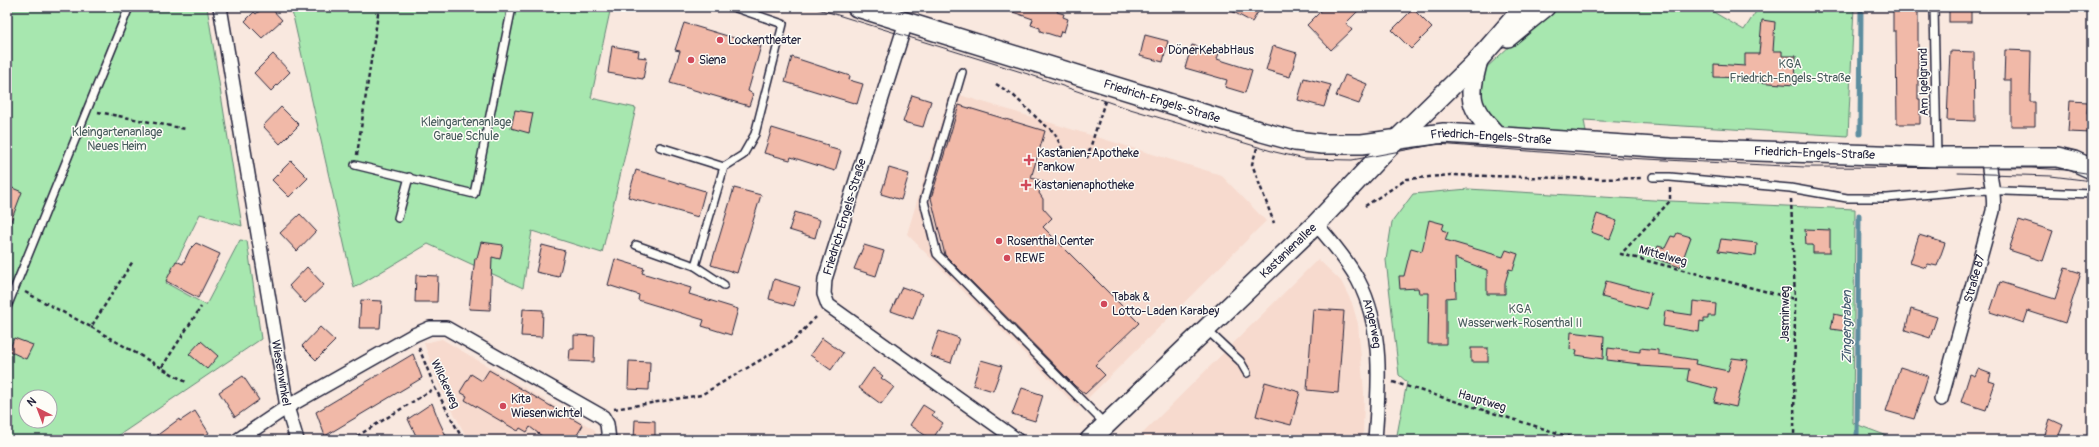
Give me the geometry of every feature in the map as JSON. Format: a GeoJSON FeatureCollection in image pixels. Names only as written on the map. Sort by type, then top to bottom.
{"type":"FeatureCollection","features":[{"type":"Feature","properties":{"kind":"main road","name":"Friedrich-Engels-Straße"},"geometry":{"type":"LineString","coordinates":[[857,7],[1110,86],[1295,141],[1344,145],[1444,133],[1496,135],[1670,148],[1937,157],[2057,157],[2074,160],[2092,169]]}},
{"type":"Feature","properties":{"kind":"main road","name":"Kastanienallee"},"geometry":{"type":"LineString","coordinates":[[1090,440],[1316,224],[1399,138],[1480,58],[1524,7]]}},
{"type":"Feature","properties":{"kind":"main road","name":"Kastanienallee"},"geometry":{"type":"LineString","coordinates":[[1480,58],[1522,27],[1544,7]]}},
{"type":"Feature","properties":{"kind":"main road"},"geometry":{"type":"LineString","coordinates":[[1480,58],[1472,85],[1473,105],[1479,116],[1496,135]]}},
{"type":"Feature","properties":{"kind":"street","name":"Wiesenwinkel"},"geometry":{"type":"LineString","coordinates":[[220,7],[287,407],[414,335],[430,328],[446,328],[603,417]]}},
{"type":"Feature","properties":{"kind":"street","name":"Friedrich-Engels-Straße"},"geometry":{"type":"LineString","coordinates":[[828,305],[824,294],[825,279],[906,22]]}},
{"type":"Feature","properties":{"kind":"street","name":"Straße 87"},"geometry":{"type":"LineString","coordinates":[[1941,399],[1993,211],[1993,190],[1988,168],[1988,157]]}},
{"type":"Feature","properties":{"kind":"street","name":"Angerweg"},"geometry":{"type":"LineString","coordinates":[[1316,224],[1356,275],[1365,296],[1374,328],[1379,377],[1375,440]]}},
{"type":"Feature","properties":{"kind":"street"},"geometry":{"type":"LineString","coordinates":[[828,305],[1017,440]]}},
{"type":"Feature","properties":{"kind":"street"},"geometry":{"type":"LineString","coordinates":[[238,440],[287,407],[297,440]]}},
{"type":"Feature","properties":{"kind":"street"},"geometry":{"type":"LineString","coordinates":[[603,417],[607,424],[609,440]]}},
{"type":"Feature","properties":{"kind":"lane"},"geometry":{"type":"LineString","coordinates":[[7,307],[129,7]]}},
{"type":"Feature","properties":{"kind":"lane"},"geometry":{"type":"LineString","coordinates":[[355,165],[474,194],[512,7]]}},
{"type":"Feature","properties":{"kind":"lane"},"geometry":{"type":"LineString","coordinates":[[695,266],[724,167],[743,155],[755,134],[783,24],[733,7]]}},
{"type":"Feature","properties":{"kind":"lane","name":"Am Igelgrund"},"geometry":{"type":"LineString","coordinates":[[1934,7],[1937,157]]}},
{"type":"Feature","properties":{"kind":"lane"},"geometry":{"type":"LineString","coordinates":[[962,72],[924,202],[937,254],[1106,424]]}},
{"type":"Feature","properties":{"kind":"lane"},"geometry":{"type":"LineString","coordinates":[[660,147],[724,167]]}},
{"type":"Feature","properties":{"kind":"lane"},"geometry":{"type":"LineString","coordinates":[[398,218],[409,177]]}},
{"type":"Feature","properties":{"kind":"lane"},"geometry":{"type":"LineString","coordinates":[[1653,177],[1670,177],[1790,188],[1847,198],[1887,198],[1964,190],[2092,194]]}},
{"type":"Feature","properties":{"kind":"lane"},"geometry":{"type":"LineString","coordinates":[[636,245],[695,266],[724,285]]}},
{"type":"Feature","properties":{"kind":"lane"},"geometry":{"type":"LineString","coordinates":[[1205,329],[1240,361],[1247,373]]}},
{"type":"Feature","properties":{"kind":"path"},"geometry":{"type":"LineString","coordinates":[[355,165],[379,7]]}},
{"type":"Feature","properties":{"kind":"path"},"geometry":{"type":"LineString","coordinates":[[996,84],[1012,95],[1054,132],[1064,152]]}},
{"type":"Feature","properties":{"kind":"path"},"geometry":{"type":"LineString","coordinates":[[1087,158],[1110,86]]}},
{"type":"Feature","properties":{"kind":"path"},"geometry":{"type":"LineString","coordinates":[[87,110],[186,129]]}},
{"type":"Feature","properties":{"kind":"path"},"geometry":{"type":"LineString","coordinates":[[1252,164],[1274,223]]}},
{"type":"Feature","properties":{"kind":"path"},"geometry":{"type":"LineString","coordinates":[[1365,206],[1407,179],[1451,175],[1600,179],[1653,177]]}},
{"type":"Feature","properties":{"kind":"path","name":"Mittelweg"},"geometry":{"type":"LineString","coordinates":[[1670,177],[1670,201],[1620,254],[1795,299]]}},
{"type":"Feature","properties":{"kind":"path","name":"Jasminweg"},"geometry":{"type":"LineString","coordinates":[[1790,188],[1795,299],[1794,440]]}},
{"type":"Feature","properties":{"kind":"path"},"geometry":{"type":"LineString","coordinates":[[91,327],[133,261]]}},
{"type":"Feature","properties":{"kind":"path"},"geometry":{"type":"LineString","coordinates":[[16,286],[162,367],[186,382]]}},
{"type":"Feature","properties":{"kind":"path"},"geometry":{"type":"LineString","coordinates":[[603,417],[616,408],[701,395],[793,341],[828,305]]}},
{"type":"Feature","properties":{"kind":"path"},"geometry":{"type":"LineString","coordinates":[[162,367],[201,307]]}},
{"type":"Feature","properties":{"kind":"path","name":"Wilckeweg"},"geometry":{"type":"LineString","coordinates":[[414,335],[435,388],[463,440]]}},
{"type":"Feature","properties":{"kind":"path","name":"Hauptweg"},"geometry":{"type":"LineString","coordinates":[[1379,377],[1406,387],[1580,440]]}},
{"type":"Feature","properties":{"kind":"path"},"geometry":{"type":"LineString","coordinates":[[350,440],[435,388]]}},
{"type":"Feature","properties":{"kind":"shaded area"},"geometry":{"type":"Polygon","coordinates":[[[950,92],[1221,175],[1266,221],[1078,408],[907,234],[950,92]]]}},
{"type":"Feature","properties":{"kind":"shaded area"},"geometry":{"type":"Polygon","coordinates":[[[1318,259],[1341,281],[1352,303],[1358,324],[1364,392],[1363,440],[1136,440],[1318,259]]]}},
{"type":"Feature","properties":{"kind":"shaded area","name":"Kita Wiesenwichtel"},"geometry":{"type":"Polygon","coordinates":[[[442,339],[595,430],[597,440],[468,440],[439,385],[424,343],[442,339]]]}},
{"type":"Feature","properties":{"kind":"green space","name":"Kleingartenanlage Neues Heim"},"geometry":{"type":"Polygon","coordinates":[[[7,7],[207,7],[242,226],[200,214],[166,283],[206,305],[240,240],[247,241],[261,339],[112,440],[7,440],[7,7]]]}},
{"type":"Feature","properties":{"kind":"green space","name":"Kleingartenanlage Graue Schule"},"geometry":{"type":"Polygon","coordinates":[[[291,7],[611,7],[591,98],[636,108],[602,253],[532,231],[523,288],[428,244],[354,288],[291,7]]]}},
{"type":"Feature","properties":{"kind":"green space","name":"KGA Friedrich-Engels-Straße"},"geometry":{"type":"Polygon","coordinates":[[[1552,7],[1705,7],[1744,30],[1759,7],[1854,7],[1848,136],[1584,120],[1586,132],[1512,133],[1489,124],[1477,83],[1485,69],[1552,7]]]}},
{"type":"Feature","properties":{"kind":"green space","name":"KGA Wasserwerk-Rosenthal II"},"geometry":{"type":"Polygon","coordinates":[[[1468,189],[1670,201],[1855,209],[1853,423],[1898,440],[1396,440],[1407,382],[1399,375],[1386,260],[1392,222],[1413,194],[1468,189]]]}},
{"type":"Feature","properties":{"kind":"building"},"geometry":{"type":"Polygon","coordinates":[[[264,7],[270,7],[282,20],[262,38],[245,21],[254,12],[256,14],[264,7]]]}},
{"type":"Feature","properties":{"kind":"building"},"geometry":{"type":"Polygon","coordinates":[[[1004,7],[1059,7],[1057,12],[1064,14],[1063,17],[1068,19],[1064,32],[1061,31],[1059,37],[1040,31],[1040,28],[1031,25],[1033,19],[1004,9],[1004,7]]]}},
{"type":"Feature","properties":{"kind":"building"},"geometry":{"type":"Polygon","coordinates":[[[1224,7],[1261,7],[1252,22],[1224,7]]]}},
{"type":"Feature","properties":{"kind":"building"},"geometry":{"type":"Polygon","coordinates":[[[1325,7],[1362,7],[1346,23],[1352,30],[1331,50],[1307,25],[1325,7]]]}},
{"type":"Feature","properties":{"kind":"building"},"geometry":{"type":"Polygon","coordinates":[[[1949,7],[1971,7],[1971,22],[1949,22],[1949,7]]]}},
{"type":"Feature","properties":{"kind":"building"},"geometry":{"type":"Polygon","coordinates":[[[1413,9],[1432,28],[1411,49],[1392,30],[1413,9]]]}},
{"type":"Feature","properties":{"kind":"building"},"geometry":{"type":"Polygon","coordinates":[[[1893,10],[1918,10],[1918,99],[1920,99],[1920,124],[1897,124],[1896,31],[1893,31],[1893,10]]]}},
{"type":"Feature","properties":{"kind":"building"},"geometry":{"type":"Polygon","coordinates":[[[1762,20],[1775,22],[1773,51],[1782,51],[1782,56],[1796,56],[1795,85],[1744,81],[1744,78],[1714,77],[1714,64],[1745,66],[1745,54],[1759,54],[1762,20]]]}},
{"type":"Feature","properties":{"kind":"building"},"geometry":{"type":"Polygon","coordinates":[[[684,23],[761,46],[748,91],[753,94],[749,106],[670,83],[680,51],[675,50],[684,23]]]}},
{"type":"Feature","properties":{"kind":"building"},"geometry":{"type":"Polygon","coordinates":[[[1145,35],[1168,41],[1163,62],[1140,56],[1145,35]]]}},
{"type":"Feature","properties":{"kind":"building"},"geometry":{"type":"Polygon","coordinates":[[[1192,45],[1219,53],[1217,59],[1252,70],[1245,93],[1225,87],[1227,80],[1185,68],[1192,45]]]}},
{"type":"Feature","properties":{"kind":"building"},"geometry":{"type":"Polygon","coordinates":[[[612,46],[639,51],[638,57],[647,58],[643,79],[608,73],[612,46]]]}},
{"type":"Feature","properties":{"kind":"building"},"geometry":{"type":"Polygon","coordinates":[[[1273,46],[1297,53],[1290,77],[1266,70],[1273,46]]]}},
{"type":"Feature","properties":{"kind":"building"},"geometry":{"type":"Polygon","coordinates":[[[2005,50],[2031,51],[2030,102],[2035,102],[2035,126],[2011,126],[2011,80],[2004,80],[2005,50]]]}},
{"type":"Feature","properties":{"kind":"building"},"geometry":{"type":"Polygon","coordinates":[[[1950,51],[1974,52],[1975,121],[1947,120],[1950,51]]]}},
{"type":"Feature","properties":{"kind":"building"},"geometry":{"type":"Polygon","coordinates":[[[273,54],[290,72],[271,91],[254,73],[273,54]]]}},
{"type":"Feature","properties":{"kind":"building"},"geometry":{"type":"Polygon","coordinates":[[[792,57],[850,76],[849,80],[863,84],[857,104],[785,82],[792,57]]]}},
{"type":"Feature","properties":{"kind":"building"},"geometry":{"type":"Polygon","coordinates":[[[1345,75],[1367,84],[1359,104],[1336,96],[1345,75]]]}},
{"type":"Feature","properties":{"kind":"building"},"geometry":{"type":"Polygon","coordinates":[[[1304,78],[1331,85],[1324,107],[1298,100],[1304,78]]]}},
{"type":"Feature","properties":{"kind":"building"},"geometry":{"type":"Polygon","coordinates":[[[912,95],[931,101],[923,127],[903,122],[912,95]]]}},
{"type":"Feature","properties":{"kind":"building"},"geometry":{"type":"Polygon","coordinates":[[[2070,101],[2088,102],[2087,114],[2092,114],[2092,133],[2068,132],[2070,101]]]}},
{"type":"Feature","properties":{"kind":"building","name":"Rosenthal Center"},"geometry":{"type":"Polygon","coordinates":[[[959,105],[1045,131],[1031,178],[1043,181],[1039,193],[1043,199],[1043,208],[1052,218],[1043,227],[1139,323],[1095,365],[1105,375],[1085,394],[1075,386],[945,255],[931,198],[959,105]]]}},
{"type":"Feature","properties":{"kind":"building"},"geometry":{"type":"Polygon","coordinates":[[[281,107],[299,125],[280,144],[263,126],[281,107]]]}},
{"type":"Feature","properties":{"kind":"building"},"geometry":{"type":"Polygon","coordinates":[[[515,110],[533,113],[529,133],[511,128],[515,110]]]}},
{"type":"Feature","properties":{"kind":"building"},"geometry":{"type":"Polygon","coordinates":[[[772,128],[828,145],[827,147],[841,151],[835,171],[791,157],[790,160],[764,153],[772,128]]]}},
{"type":"Feature","properties":{"kind":"building"},"geometry":{"type":"Polygon","coordinates":[[[291,161],[308,178],[289,197],[272,180],[291,161]]]}},
{"type":"Feature","properties":{"kind":"building"},"geometry":{"type":"Polygon","coordinates":[[[889,168],[909,174],[901,200],[881,194],[889,168]]]}},
{"type":"Feature","properties":{"kind":"building"},"geometry":{"type":"Polygon","coordinates":[[[636,170],[705,191],[698,217],[628,197],[636,170]]]}},
{"type":"Feature","properties":{"kind":"building"},"geometry":{"type":"Polygon","coordinates":[[[10,187],[22,192],[8,229],[7,196],[10,187]]]}},
{"type":"Feature","properties":{"kind":"building"},"geometry":{"type":"Polygon","coordinates":[[[734,188],[761,195],[737,273],[711,265],[734,188]]]}},
{"type":"Feature","properties":{"kind":"building"},"geometry":{"type":"Polygon","coordinates":[[[795,212],[820,220],[815,238],[789,230],[795,212]]]}},
{"type":"Feature","properties":{"kind":"building"},"geometry":{"type":"Polygon","coordinates":[[[300,214],[316,231],[297,251],[280,233],[300,214]]]}},
{"type":"Feature","properties":{"kind":"building"},"geometry":{"type":"Polygon","coordinates":[[[1597,214],[1617,221],[1610,239],[1591,232],[1597,214]]]}},
{"type":"Feature","properties":{"kind":"building"},"geometry":{"type":"Polygon","coordinates":[[[1429,220],[1444,224],[1442,230],[1448,232],[1445,240],[1503,257],[1506,250],[1518,254],[1513,270],[1509,269],[1505,283],[1505,294],[1487,294],[1487,270],[1455,258],[1456,297],[1446,298],[1446,344],[1428,344],[1429,293],[1419,293],[1418,288],[1400,289],[1399,276],[1404,276],[1411,248],[1422,251],[1429,220]]]}},
{"type":"Feature","properties":{"kind":"building"},"geometry":{"type":"Polygon","coordinates":[[[2019,220],[2053,231],[2043,261],[2009,250],[2019,220]]]}},
{"type":"Feature","properties":{"kind":"building"},"geometry":{"type":"Polygon","coordinates":[[[1805,229],[1830,230],[1830,253],[1813,253],[1813,245],[1806,245],[1805,229]]]}},
{"type":"Feature","properties":{"kind":"building"},"geometry":{"type":"Polygon","coordinates":[[[1677,233],[1691,237],[1680,267],[1654,258],[1658,246],[1665,248],[1671,236],[1675,237],[1677,233]]]}},
{"type":"Feature","properties":{"kind":"building"},"geometry":{"type":"Polygon","coordinates":[[[1919,235],[1945,243],[1937,266],[1928,264],[1926,268],[1910,263],[1919,235]]]}},
{"type":"Feature","properties":{"kind":"building"},"geometry":{"type":"Polygon","coordinates":[[[1721,239],[1757,243],[1756,256],[1718,251],[1721,239]]]}},
{"type":"Feature","properties":{"kind":"building"},"geometry":{"type":"Polygon","coordinates":[[[481,242],[503,245],[500,259],[492,257],[490,310],[469,309],[475,258],[477,258],[481,242]]]}},
{"type":"Feature","properties":{"kind":"building"},"geometry":{"type":"Polygon","coordinates":[[[196,243],[220,254],[198,298],[166,281],[176,261],[183,264],[190,249],[196,243]]]}},
{"type":"Feature","properties":{"kind":"building"},"geometry":{"type":"Polygon","coordinates":[[[542,245],[565,251],[559,277],[536,272],[542,245]]]}},
{"type":"Feature","properties":{"kind":"building"},"geometry":{"type":"Polygon","coordinates":[[[864,245],[884,251],[876,276],[854,269],[864,245]]]}},
{"type":"Feature","properties":{"kind":"building"},"geometry":{"type":"Polygon","coordinates":[[[615,259],[644,268],[642,273],[691,288],[689,294],[738,309],[731,335],[702,326],[704,320],[638,300],[639,295],[608,285],[615,259]]]}},
{"type":"Feature","properties":{"kind":"building"},"geometry":{"type":"Polygon","coordinates":[[[307,267],[324,285],[305,303],[289,286],[307,267]]]}},
{"type":"Feature","properties":{"kind":"building"},"geometry":{"type":"Polygon","coordinates":[[[2065,268],[2081,273],[2065,323],[2028,311],[2024,323],[1990,312],[2000,282],[2055,299],[2065,268]]]}},
{"type":"Feature","properties":{"kind":"building"},"geometry":{"type":"Polygon","coordinates":[[[416,275],[438,276],[437,302],[415,302],[416,275]]]}},
{"type":"Feature","properties":{"kind":"building"},"geometry":{"type":"Polygon","coordinates":[[[774,279],[800,287],[794,306],[769,299],[774,279]]]}},
{"type":"Feature","properties":{"kind":"building"},"geometry":{"type":"Polygon","coordinates":[[[1606,281],[1651,293],[1647,309],[1602,297],[1606,281]]]}},
{"type":"Feature","properties":{"kind":"building"},"geometry":{"type":"Polygon","coordinates":[[[902,287],[922,294],[913,319],[891,311],[902,287]]]}},
{"type":"Feature","properties":{"kind":"building"},"geometry":{"type":"Polygon","coordinates":[[[361,300],[382,301],[380,328],[359,328],[361,300]]]}},
{"type":"Feature","properties":{"kind":"building"},"geometry":{"type":"Polygon","coordinates":[[[1693,301],[1716,304],[1715,316],[1708,316],[1708,319],[1704,319],[1704,322],[1700,321],[1699,332],[1663,326],[1665,311],[1692,315],[1693,301]]]}},
{"type":"Feature","properties":{"kind":"building"},"geometry":{"type":"Polygon","coordinates":[[[523,309],[543,310],[542,337],[521,336],[523,309]]]}},
{"type":"Feature","properties":{"kind":"building"},"geometry":{"type":"Polygon","coordinates":[[[1313,309],[1344,311],[1338,393],[1307,390],[1313,309]]]}},
{"type":"Feature","properties":{"kind":"building"},"geometry":{"type":"Polygon","coordinates":[[[1911,309],[1937,317],[1930,338],[1905,330],[1911,309]]]}},
{"type":"Feature","properties":{"kind":"building"},"geometry":{"type":"Polygon","coordinates":[[[1834,314],[1847,317],[1845,331],[1831,329],[1834,314]]]}},
{"type":"Feature","properties":{"kind":"building"},"geometry":{"type":"Polygon","coordinates":[[[320,327],[335,341],[316,360],[302,346],[320,327]]]}},
{"type":"Feature","properties":{"kind":"building"},"geometry":{"type":"Polygon","coordinates":[[[939,331],[959,338],[951,363],[930,356],[939,331]]]}},
{"type":"Feature","properties":{"kind":"building"},"geometry":{"type":"Polygon","coordinates":[[[1571,332],[1604,336],[1603,359],[1576,355],[1577,350],[1570,349],[1571,332]]]}},
{"type":"Feature","properties":{"kind":"building"},"geometry":{"type":"Polygon","coordinates":[[[574,335],[595,336],[594,362],[569,361],[570,349],[574,349],[574,335]]]}},
{"type":"Feature","properties":{"kind":"building"},"geometry":{"type":"Polygon","coordinates":[[[14,338],[33,345],[26,359],[9,351],[14,338]]]}},
{"type":"Feature","properties":{"kind":"building"},"geometry":{"type":"Polygon","coordinates":[[[822,338],[843,353],[831,370],[810,355],[822,338]]]}},
{"type":"Feature","properties":{"kind":"building"},"geometry":{"type":"Polygon","coordinates":[[[201,341],[218,356],[207,369],[189,354],[201,341]]]}},
{"type":"Feature","properties":{"kind":"building"},"geometry":{"type":"Polygon","coordinates":[[[1471,348],[1488,348],[1488,362],[1471,362],[1471,348]]]}},
{"type":"Feature","properties":{"kind":"building"},"geometry":{"type":"Polygon","coordinates":[[[1608,348],[1640,352],[1640,348],[1658,350],[1658,354],[1696,360],[1695,364],[1728,371],[1732,358],[1748,360],[1736,407],[1714,402],[1718,389],[1687,381],[1689,369],[1639,366],[1639,364],[1607,360],[1608,348]]]}},
{"type":"Feature","properties":{"kind":"building"},"geometry":{"type":"Polygon","coordinates":[[[413,354],[422,378],[325,436],[316,412],[413,354]]]}},
{"type":"Feature","properties":{"kind":"building"},"geometry":{"type":"Polygon","coordinates":[[[981,360],[1002,366],[993,391],[973,385],[981,360]]]}},
{"type":"Feature","properties":{"kind":"building"},"geometry":{"type":"Polygon","coordinates":[[[629,361],[650,362],[649,390],[628,389],[629,361]]]}},
{"type":"Feature","properties":{"kind":"building"},"geometry":{"type":"Polygon","coordinates":[[[1900,367],[1928,376],[1914,419],[1886,411],[1900,367]]]}},
{"type":"Feature","properties":{"kind":"building"},"geometry":{"type":"Polygon","coordinates":[[[873,368],[883,376],[881,378],[894,387],[881,404],[859,388],[873,368]]]}},
{"type":"Feature","properties":{"kind":"building"},"geometry":{"type":"Polygon","coordinates":[[[1978,369],[1991,374],[1989,381],[1995,383],[1986,410],[1961,402],[1970,374],[1975,376],[1978,369]]]}},
{"type":"Feature","properties":{"kind":"building"},"geometry":{"type":"Polygon","coordinates":[[[489,370],[583,425],[574,440],[547,440],[530,427],[527,432],[520,428],[518,431],[465,400],[467,396],[460,392],[471,374],[482,381],[489,370]]]}},
{"type":"Feature","properties":{"kind":"building"},"geometry":{"type":"Polygon","coordinates":[[[243,376],[259,400],[235,417],[219,392],[243,376]]]}},
{"type":"Feature","properties":{"kind":"building"},"geometry":{"type":"Polygon","coordinates":[[[1265,382],[1300,392],[1291,425],[1256,416],[1265,382]]]}},
{"type":"Feature","properties":{"kind":"building"},"geometry":{"type":"Polygon","coordinates":[[[1022,388],[1043,395],[1035,421],[1012,414],[1022,388]]]}},
{"type":"Feature","properties":{"kind":"building"},"geometry":{"type":"Polygon","coordinates":[[[432,403],[448,440],[418,440],[408,419],[432,403]]]}},
{"type":"Feature","properties":{"kind":"building"},"geometry":{"type":"Polygon","coordinates":[[[923,405],[934,412],[932,415],[943,423],[932,440],[910,425],[923,405]]]}},
{"type":"Feature","properties":{"kind":"building"},"geometry":{"type":"Polygon","coordinates":[[[195,411],[209,433],[199,440],[151,440],[179,419],[180,421],[195,411]]]}},
{"type":"Feature","properties":{"kind":"building"},"geometry":{"type":"Polygon","coordinates":[[[2050,419],[2063,425],[2057,440],[2045,435],[2050,419]]]}},
{"type":"Feature","properties":{"kind":"building"},"geometry":{"type":"Polygon","coordinates":[[[635,420],[655,421],[655,440],[634,440],[635,420]]]}},
{"type":"Feature","properties":{"kind":"waterway","name":"Zingergraben"},"geometry":{"type":"LineString","coordinates":[[1860,134],[1861,7]]}},
{"type":"Feature","properties":{"kind":"waterway","name":"Zingergraben"},"geometry":{"type":"LineString","coordinates":[[1857,440],[1859,215]]}},
{"type":"Feature","properties":{"kind":"tram line"},"geometry":{"type":"LineString","coordinates":[[812,7],[1031,75],[1120,106],[1275,152],[1305,159],[1352,160],[1438,144],[1606,157],[1805,167],[2032,168],[2066,170],[2092,174]]}},
{"type":"Feature","properties":{"kind":"tram line"},"geometry":{"type":"LineString","coordinates":[[1958,173],[2051,176],[2092,181]]}},
{"type":"Feature","properties":{"kind":"place","name":"Lockentheater"},"geometry":{"type":"Point","coordinates":[720,40]}},
{"type":"Feature","properties":{"kind":"place","name":"DönerKebabHaus"},"geometry":{"type":"Point","coordinates":[1160,50]}},
{"type":"Feature","properties":{"kind":"place","name":"Siena"},"geometry":{"type":"Point","coordinates":[691,60]}},
{"type":"Feature","properties":{"kind":"place","name":"Kastanien-Apotheke Pankow"},"geometry":{"type":"Point","coordinates":[1029,160]}},
{"type":"Feature","properties":{"kind":"place","name":"Kastanienaphotheke"},"geometry":{"type":"Point","coordinates":[1026,185]}},
{"type":"Feature","properties":{"kind":"place","name":"Rosenthal Center"},"geometry":{"type":"Point","coordinates":[999,241]}},
{"type":"Feature","properties":{"kind":"place","name":"REWE"},"geometry":{"type":"Point","coordinates":[1007,258]}},
{"type":"Feature","properties":{"kind":"place","name":"Tabak & Lotto-Laden Karabey"},"geometry":{"type":"Point","coordinates":[1104,304]}},
{"type":"Feature","properties":{"kind":"place","name":"Kita Wiesenwichtel"},"geometry":{"type":"Point","coordinates":[503,406]}}]}
